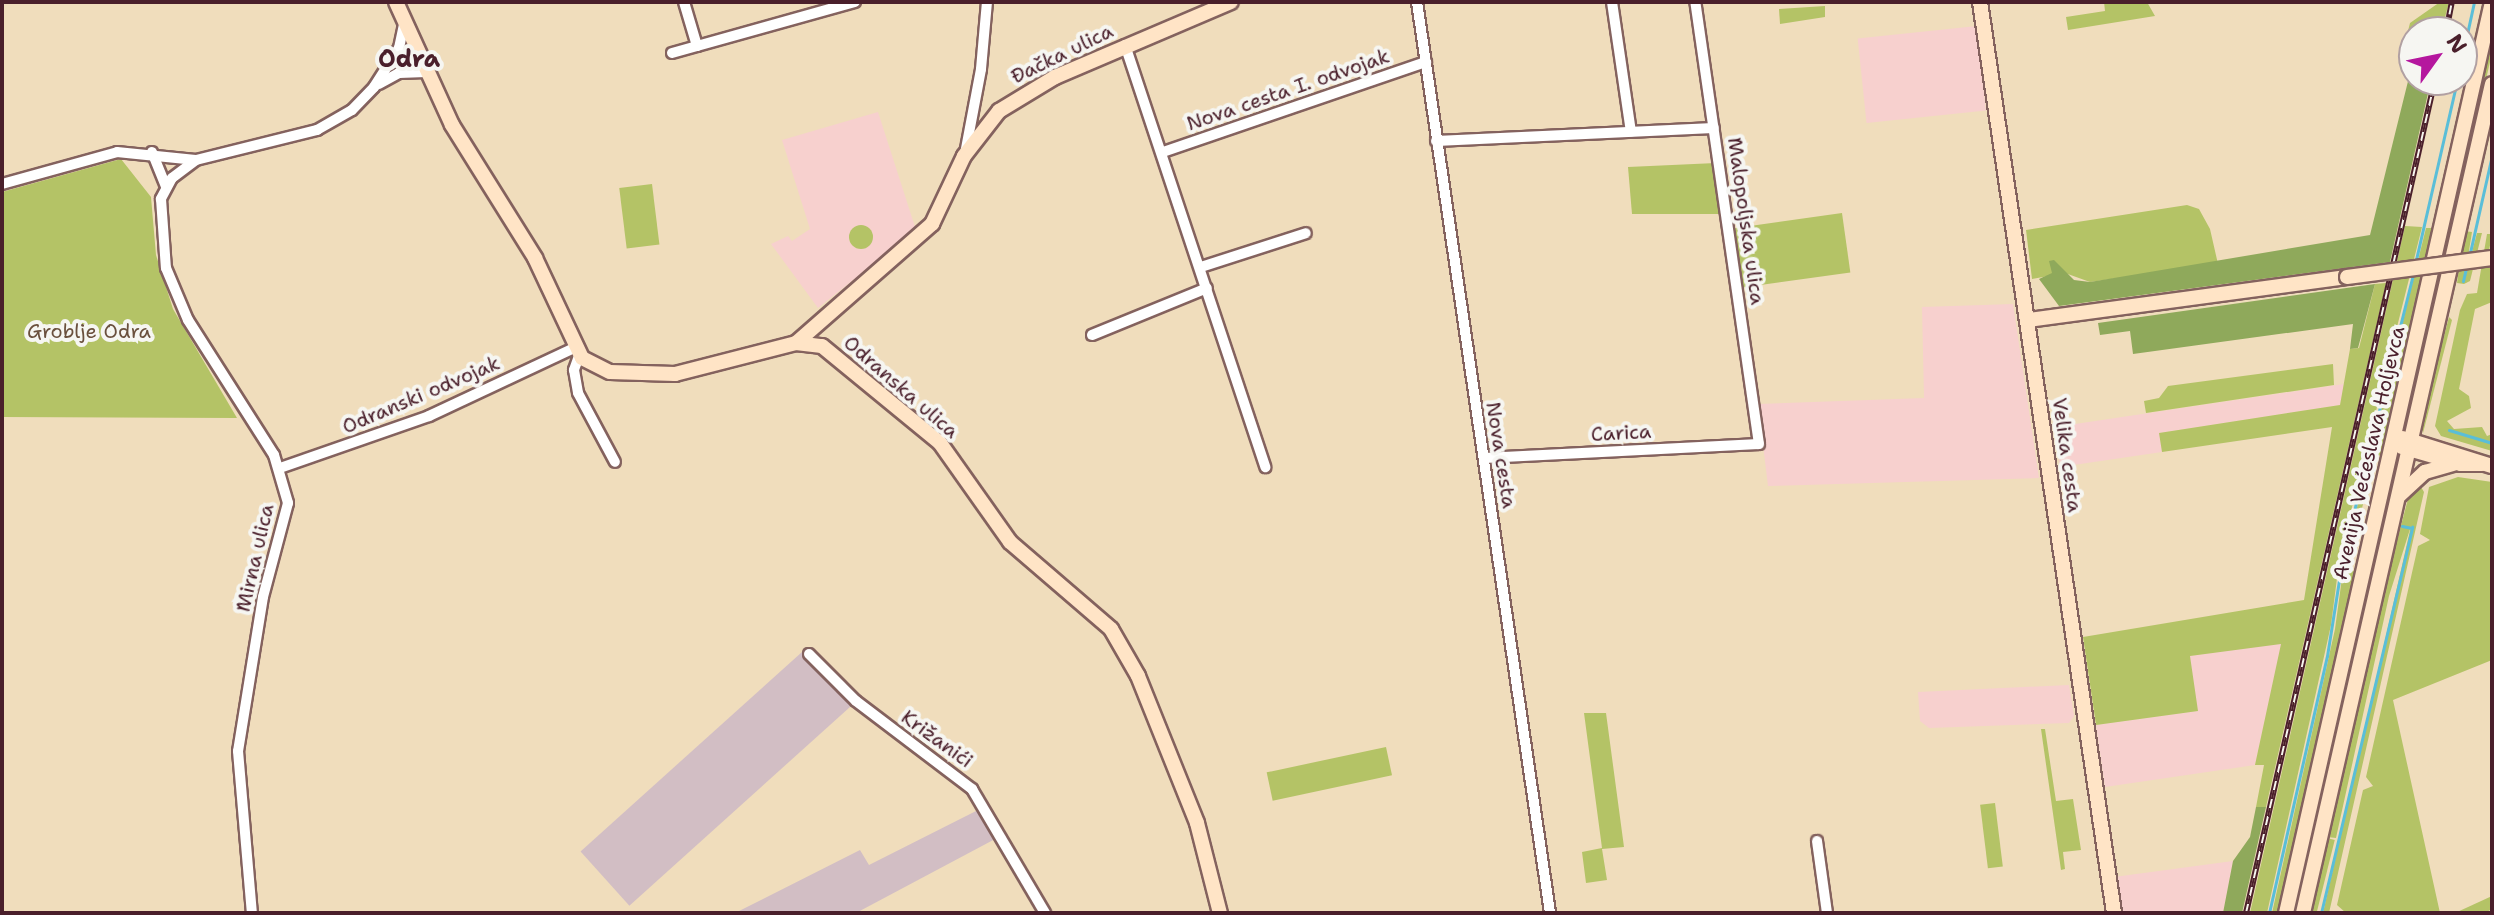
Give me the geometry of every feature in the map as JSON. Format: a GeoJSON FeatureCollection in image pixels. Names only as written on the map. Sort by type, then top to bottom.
{"type":"FeatureCollection","features":[{"type":"Feature","properties":{"kind":"main road"},"geometry":{"type":"LineString","coordinates":[[396,2],[461,143],[540,266],[576,352]]}},
{"type":"Feature","properties":{"kind":"main road","name":"Đačka ulica"},"geometry":{"type":"LineString","coordinates":[[796,343],[820,325],[843,297],[932,224],[964,156],[995,114],[1035,87],[1125,45],[1231,2]]}},
{"type":"Feature","properties":{"kind":"main road","name":"Velika cesta"},"geometry":{"type":"LineString","coordinates":[[1980,2],[2114,913]]}},
{"type":"Feature","properties":{"kind":"main road","name":"Avenija Većeslava Holjevca"},"geometry":{"type":"LineString","coordinates":[[2286,913],[2492,2]]}},
{"type":"Feature","properties":{"kind":"main road","name":"Avenija Većeslava Holjevca"},"geometry":{"type":"LineString","coordinates":[[2303,913],[2492,84]]}},
{"type":"Feature","properties":{"kind":"main road"},"geometry":{"type":"LineString","coordinates":[[2029,320],[2492,258]]}},
{"type":"Feature","properties":{"kind":"main road"},"geometry":{"type":"LineString","coordinates":[[820,325],[828,350]]}},
{"type":"Feature","properties":{"kind":"main road","name":"Odranska ulica"},"geometry":{"type":"LineString","coordinates":[[576,352],[610,372],[675,374],[796,343],[828,350],[940,443],[1010,542],[1088,606],[1120,642],[1197,823],[1220,913]]}},
{"type":"Feature","properties":{"kind":"main road"},"geometry":{"type":"LineString","coordinates":[[2393,438],[2456,463],[2488,465]]}},
{"type":"Feature","properties":{"kind":"main road"},"geometry":{"type":"LineString","coordinates":[[2410,444],[2488,465]]}},
{"type":"Feature","properties":{"kind":"main road"},"geometry":{"type":"LineString","coordinates":[[2398,499],[2425,472],[2456,463]]}},
{"type":"Feature","properties":{"kind":"street"},"geometry":{"type":"LineString","coordinates":[[684,2],[697,46]]}},
{"type":"Feature","properties":{"kind":"street"},"geometry":{"type":"LineString","coordinates":[[672,53],[855,2]]}},
{"type":"Feature","properties":{"kind":"street"},"geometry":{"type":"LineString","coordinates":[[964,156],[974,106],[987,2]]}},
{"type":"Feature","properties":{"kind":"street","name":"Nova cesta"},"geometry":{"type":"LineString","coordinates":[[1417,2],[1550,913]]}},
{"type":"Feature","properties":{"kind":"street"},"geometry":{"type":"LineString","coordinates":[[1612,2],[1631,132]]}},
{"type":"Feature","properties":{"kind":"street","name":"Malopoljska ulica"},"geometry":{"type":"LineString","coordinates":[[1695,2],[1759,444]]}},
{"type":"Feature","properties":{"kind":"street"},"geometry":{"type":"LineString","coordinates":[[2,184],[106,154],[152,152],[196,160],[317,130],[352,110],[374,87],[399,48],[404,25]]}},
{"type":"Feature","properties":{"kind":"street"},"geometry":{"type":"LineString","coordinates":[[1125,45],[1265,467]]}},
{"type":"Feature","properties":{"kind":"street","name":"Nova cesta I. odvojak"},"geometry":{"type":"LineString","coordinates":[[1163,152],[1426,62]]}},
{"type":"Feature","properties":{"kind":"street"},"geometry":{"type":"LineString","coordinates":[[374,87],[399,73],[426,72]]}},
{"type":"Feature","properties":{"kind":"street"},"geometry":{"type":"LineString","coordinates":[[974,106],[979,114],[995,114]]}},
{"type":"Feature","properties":{"kind":"street"},"geometry":{"type":"LineString","coordinates":[[1436,141],[1714,128]]}},
{"type":"Feature","properties":{"kind":"street"},"geometry":{"type":"LineString","coordinates":[[152,152],[166,187],[196,160]]}},
{"type":"Feature","properties":{"kind":"street","name":"Mirna ulica"},"geometry":{"type":"LineString","coordinates":[[166,187],[161,241],[178,301],[280,468],[286,520],[263,597],[238,751],[252,913]]}},
{"type":"Feature","properties":{"kind":"street"},"geometry":{"type":"LineString","coordinates":[[1201,267],[1306,233]]}},
{"type":"Feature","properties":{"kind":"street"},"geometry":{"type":"LineString","coordinates":[[1092,335],[1207,288]]}},
{"type":"Feature","properties":{"kind":"street"},"geometry":{"type":"LineString","coordinates":[[576,352],[574,370],[578,393],[615,462]]}},
{"type":"Feature","properties":{"kind":"street","name":"Odranski odvojak"},"geometry":{"type":"LineString","coordinates":[[280,468],[429,416],[576,352]]}},
{"type":"Feature","properties":{"kind":"street","name":"Carica"},"geometry":{"type":"LineString","coordinates":[[1484,458],[1759,444]]}},
{"type":"Feature","properties":{"kind":"street","name":"Križanići"},"geometry":{"type":"LineString","coordinates":[[809,654],[856,701],[972,789],[1045,913]]}},
{"type":"Feature","properties":{"kind":"street"},"geometry":{"type":"LineString","coordinates":[[1817,841],[1827,913]]}},
{"type":"Feature","properties":{"kind":"shaded area"},"geometry":{"type":"Polygon","coordinates":[[[1977,26],[1986,111],[1867,123],[1858,39],[1977,26]]]}},
{"type":"Feature","properties":{"kind":"shaded area"},"geometry":{"type":"Polygon","coordinates":[[[878,112],[916,230],[818,308],[771,244],[788,236],[792,241],[810,229],[782,140],[878,112]]]}},
{"type":"Feature","properties":{"kind":"shaded area"},"geometry":{"type":"Polygon","coordinates":[[[2013,304],[2039,478],[1768,486],[1758,404],[1924,398],[1922,307],[2013,304]]]}},
{"type":"Feature","properties":{"kind":"shaded area"},"geometry":{"type":"Polygon","coordinates":[[[2344,384],[2340,405],[2160,433],[2162,452],[2060,467],[2055,427],[2344,384]]]}},
{"type":"Feature","properties":{"kind":"shaded area"},"geometry":{"type":"Polygon","coordinates":[[[2282,643],[2255,765],[2105,787],[2096,725],[2197,711],[2189,656],[2282,643]]]}},
{"type":"Feature","properties":{"kind":"shaded area"},"geometry":{"type":"Polygon","coordinates":[[[802,652],[851,706],[629,906],[581,851],[802,652]]]}},
{"type":"Feature","properties":{"kind":"shaded area"},"geometry":{"type":"Polygon","coordinates":[[[2069,685],[2074,716],[2069,723],[1929,728],[1920,721],[1918,692],[2069,685]]]}},
{"type":"Feature","properties":{"kind":"shaded area"},"geometry":{"type":"Polygon","coordinates":[[[980,809],[997,838],[856,913],[735,913],[860,850],[869,865],[980,809]]]}},
{"type":"Feature","properties":{"kind":"shaded area"},"geometry":{"type":"Polygon","coordinates":[[[2233,861],[2223,913],[2119,913],[2114,877],[2233,861]]]}},
{"type":"Feature","properties":{"kind":"green space"},"geometry":{"type":"Polygon","coordinates":[[[2104,2],[2147,2],[2155,16],[2068,30],[2066,17],[2105,11],[2104,2]]]}},
{"type":"Feature","properties":{"kind":"green space"},"geometry":{"type":"Polygon","coordinates":[[[2440,2],[2449,2],[2445,16],[2420,16],[2440,2]]]}},
{"type":"Feature","properties":{"kind":"green space"},"geometry":{"type":"Polygon","coordinates":[[[1825,6],[1825,17],[1780,24],[1779,9],[1825,6]]]}},
{"type":"Feature","properties":{"kind":"green space"},"geometry":{"type":"Polygon","coordinates":[[[2492,28],[2492,53],[2408,425],[2437,275],[2492,28]]]}},
{"type":"Feature","properties":{"kind":"green space"},"geometry":{"type":"Polygon","coordinates":[[[2404,96],[2427,96],[2390,262],[2059,306],[2039,279],[2052,273],[2049,261],[2054,260],[2074,280],[2090,282],[2370,235],[2404,96]]]}},
{"type":"Feature","properties":{"kind":"green space","name":"Groblje Odra"},"geometry":{"type":"Polygon","coordinates":[[[121,159],[151,197],[156,255],[173,309],[237,418],[2,417],[2,192],[121,159]]]}},
{"type":"Feature","properties":{"kind":"green space"},"geometry":{"type":"Polygon","coordinates":[[[1716,163],[1722,214],[1632,214],[1628,167],[1716,163]]]}},
{"type":"Feature","properties":{"kind":"green space"},"geometry":{"type":"Polygon","coordinates":[[[652,184],[659,245],[627,249],[619,188],[652,184]]]}},
{"type":"Feature","properties":{"kind":"green space"},"geometry":{"type":"Polygon","coordinates":[[[2187,205],[2199,209],[2210,229],[2218,264],[2090,282],[2065,273],[2032,279],[2026,230],[2187,205]]]}},
{"type":"Feature","properties":{"kind":"green space"},"geometry":{"type":"Polygon","coordinates":[[[1842,213],[1850,272],[1742,288],[1734,228],[1842,213]]]}},
{"type":"Feature","properties":{"kind":"green space"},"geometry":{"type":"Polygon","coordinates":[[[861,225],[870,228],[873,237],[870,246],[861,249],[852,246],[849,237],[852,228],[861,225]]]}},
{"type":"Feature","properties":{"kind":"green space"},"geometry":{"type":"Polygon","coordinates":[[[2405,226],[2422,227],[2340,555],[2331,625],[2267,913],[2250,913],[2405,226]]]}},
{"type":"Feature","properties":{"kind":"green space"},"geometry":{"type":"Polygon","coordinates":[[[2426,228],[2435,228],[2383,456],[2376,455],[2346,569],[2354,571],[2352,594],[2280,913],[2272,913],[2335,629],[2345,556],[2426,228]]]}},
{"type":"Feature","properties":{"kind":"green space"},"geometry":{"type":"Polygon","coordinates":[[[2464,231],[2472,232],[2464,282],[2477,233],[2482,233],[2470,281],[2464,284],[2457,283],[2464,231]]]}},
{"type":"Feature","properties":{"kind":"green space"},"geometry":{"type":"Polygon","coordinates":[[[2487,234],[2492,234],[2486,268],[2492,268],[2492,302],[2475,309],[2459,389],[2469,396],[2471,408],[2447,421],[2454,429],[2482,427],[2487,436],[2492,434],[2492,451],[2441,436],[2435,426],[2460,310],[2467,294],[2477,293],[2487,234]]]}},
{"type":"Feature","properties":{"kind":"green space"},"geometry":{"type":"Polygon","coordinates":[[[2386,283],[2266,807],[2256,807],[2264,765],[2255,765],[2281,644],[2190,656],[2198,711],[2096,725],[2083,637],[2304,600],[2332,427],[2162,452],[2159,433],[2340,405],[2350,349],[2359,348],[2375,284],[2386,283]]]}},
{"type":"Feature","properties":{"kind":"green space"},"geometry":{"type":"Polygon","coordinates":[[[2375,284],[2358,348],[2350,349],[2353,324],[2133,354],[2130,331],[2100,335],[2098,323],[2375,284]]]}},
{"type":"Feature","properties":{"kind":"green space"},"geometry":{"type":"Polygon","coordinates":[[[2449,317],[2452,320],[2423,433],[2421,423],[2449,317]]]}},
{"type":"Feature","properties":{"kind":"green space"},"geometry":{"type":"Polygon","coordinates":[[[2333,364],[2334,385],[2146,413],[2144,401],[2159,398],[2168,386],[2333,364]]]}},
{"type":"Feature","properties":{"kind":"green space"},"geometry":{"type":"Polygon","coordinates":[[[2393,468],[2398,469],[2312,913],[2307,913],[2393,468]]]}},
{"type":"Feature","properties":{"kind":"green space"},"geometry":{"type":"Polygon","coordinates":[[[2458,477],[2492,482],[2492,660],[2393,700],[2440,913],[2346,913],[2337,905],[2363,790],[2373,786],[2366,777],[2418,546],[2430,540],[2420,534],[2429,487],[2458,477]]]}},
{"type":"Feature","properties":{"kind":"green space"},"geometry":{"type":"Polygon","coordinates":[[[2418,482],[2424,492],[2329,913],[2323,913],[2411,526],[2389,596],[2336,838],[2327,837],[2334,804],[2382,598],[2409,495],[2418,482]]]}},
{"type":"Feature","properties":{"kind":"green space"},"geometry":{"type":"Polygon","coordinates":[[[1584,713],[1606,713],[1624,847],[1602,849],[1607,880],[1586,883],[1582,852],[1602,848],[1584,713]]]}},
{"type":"Feature","properties":{"kind":"green space"},"geometry":{"type":"Polygon","coordinates":[[[2041,729],[2045,729],[2056,801],[2073,799],[2081,850],[2063,852],[2065,869],[2061,870],[2041,729]]]}},
{"type":"Feature","properties":{"kind":"green space"},"geometry":{"type":"Polygon","coordinates":[[[1386,747],[1392,775],[1273,801],[1267,772],[1386,747]]]}},
{"type":"Feature","properties":{"kind":"green space"},"geometry":{"type":"Polygon","coordinates":[[[1995,803],[2003,867],[1988,868],[1980,805],[1995,803]]]}},
{"type":"Feature","properties":{"kind":"green space"},"geometry":{"type":"Polygon","coordinates":[[[2256,807],[2266,807],[2242,913],[2223,913],[2233,861],[2250,837],[2256,807]]]}},
{"type":"Feature","properties":{"kind":"green space"},"geometry":{"type":"Polygon","coordinates":[[[2327,838],[2335,840],[2317,913],[2308,913],[2327,838]]]}},
{"type":"Feature","properties":{"kind":"green space"},"geometry":{"type":"Polygon","coordinates":[[[2492,896],[2492,909],[2485,913],[2455,913],[2492,896]]]}},
{"type":"Feature","properties":{"kind":"waterway"},"geometry":{"type":"LineString","coordinates":[[2471,16],[2474,2]]}},
{"type":"Feature","properties":{"kind":"waterway"},"geometry":{"type":"LineString","coordinates":[[2415,264],[2453,96]]}},
{"type":"Feature","properties":{"kind":"waterway"},"geometry":{"type":"LineString","coordinates":[[2469,257],[2492,155]]}},
{"type":"Feature","properties":{"kind":"waterway"},"geometry":{"type":"LineString","coordinates":[[2463,281],[2466,268]]}},
{"type":"Feature","properties":{"kind":"waterway"},"geometry":{"type":"LineString","coordinates":[[2269,913],[2327,656],[2343,555],[2413,275]]}},
{"type":"Feature","properties":{"kind":"waterway"},"geometry":{"type":"LineString","coordinates":[[2449,430],[2492,443]]}},
{"type":"Feature","properties":{"kind":"waterway"},"geometry":{"type":"LineString","coordinates":[[2402,526],[2412,528]]}},
{"type":"Feature","properties":{"kind":"waterway"},"geometry":{"type":"LineString","coordinates":[[2321,913],[2412,527]]}},
{"type":"Feature","properties":{"kind":"railway"},"geometry":{"type":"LineString","coordinates":[[2449,16],[2452,2]]}},
{"type":"Feature","properties":{"kind":"railway"},"geometry":{"type":"LineString","coordinates":[[2246,913],[2431,96]]}},
{"type":"Feature","properties":{"kind":"district","name":"Odra"},"geometry":{"type":"Point","coordinates":[409,60]}}]}
